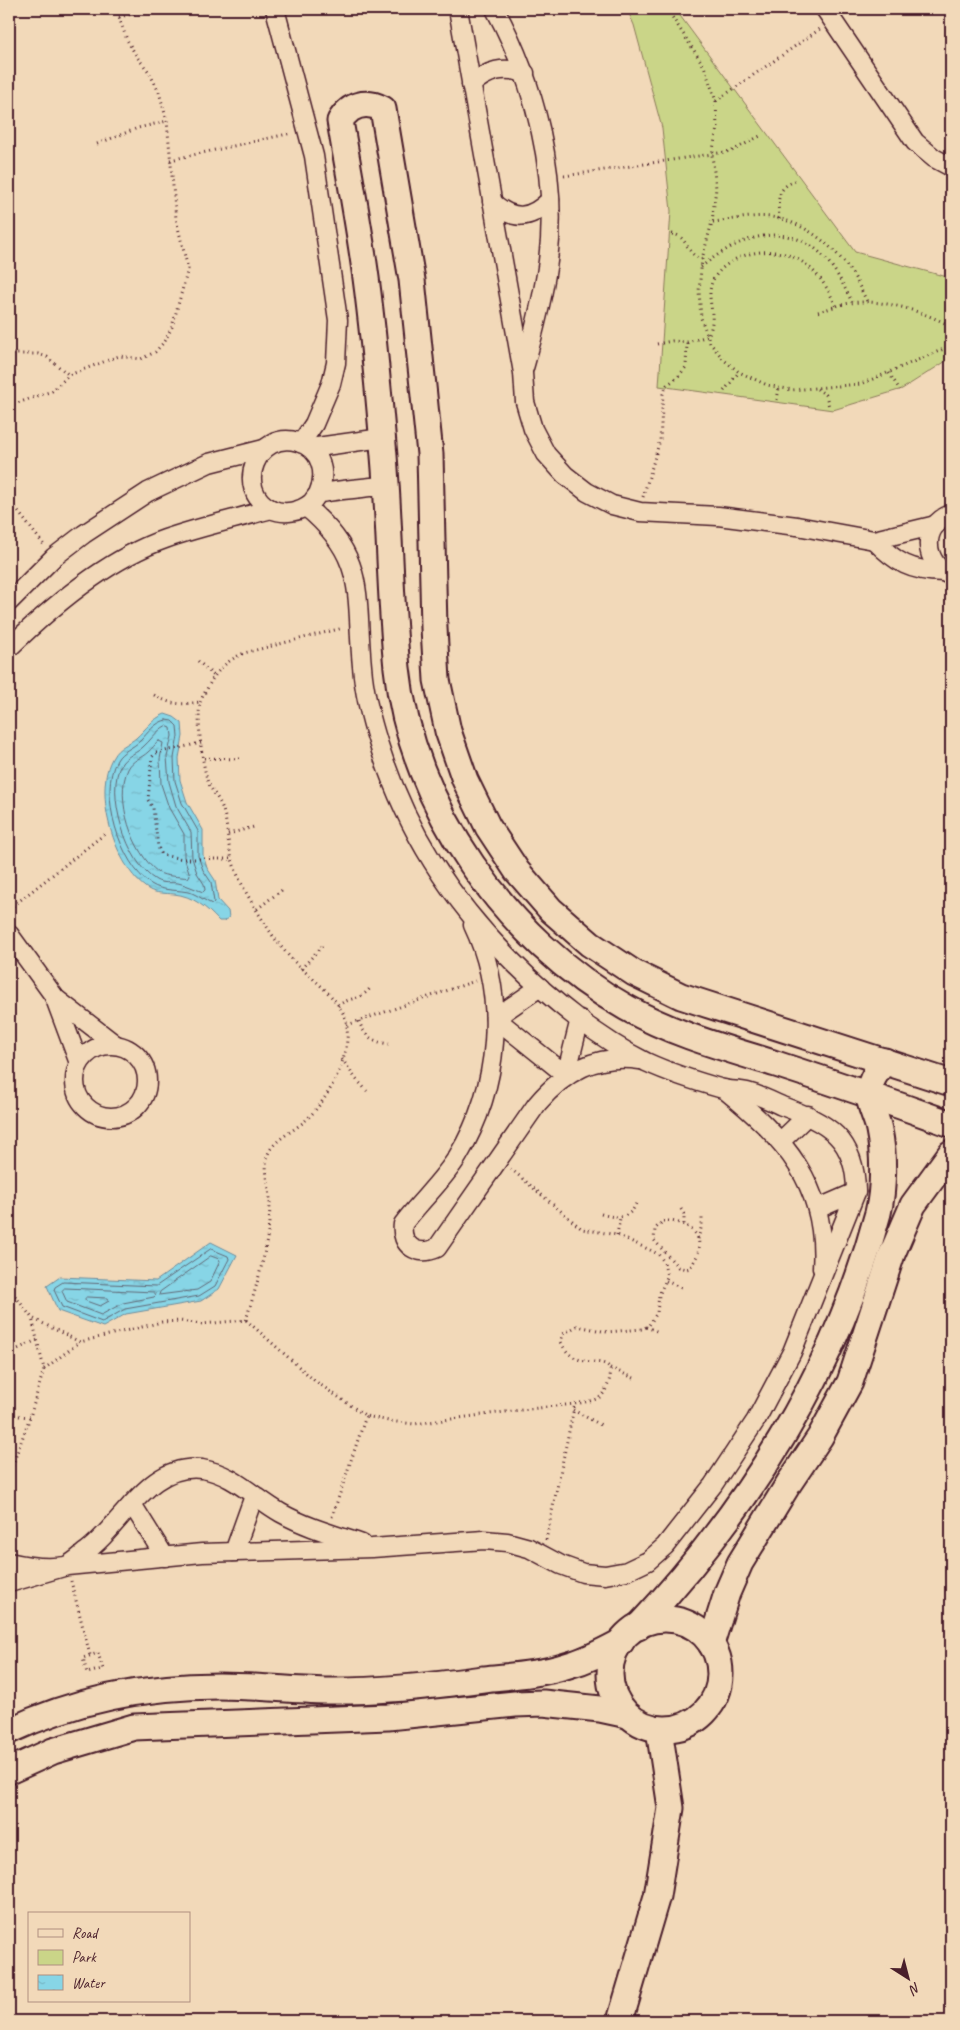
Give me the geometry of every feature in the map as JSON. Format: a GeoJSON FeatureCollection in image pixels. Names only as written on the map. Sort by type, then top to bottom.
{"type":"FeatureCollection","features":[{"type":"Feature","properties":{"kind":"street"},"geometry":{"type":"LineString","coordinates":[[275,9],[314,156],[338,320],[338,342],[331,384],[305,445]]}},
{"type":"Feature","properties":{"kind":"street"},"geometry":{"type":"LineString","coordinates":[[458,9],[523,373],[525,402],[533,429],[546,454],[565,475],[587,492],[612,505],[640,512],[728,518],[797,526],[874,540],[936,525]]}},
{"type":"Feature","properties":{"kind":"street"},"geometry":{"type":"LineString","coordinates":[[495,9],[525,73],[537,114],[550,200],[547,269],[539,317],[523,373]]}},
{"type":"Feature","properties":{"kind":"street"},"geometry":{"type":"LineString","coordinates":[[829,14],[915,142],[934,158],[951,167]]}},
{"type":"Feature","properties":{"kind":"street"},"geometry":{"type":"LineString","coordinates":[[471,86],[482,76],[496,70],[510,69],[525,73]]}},
{"type":"Feature","properties":{"kind":"street"},"geometry":{"type":"LineString","coordinates":[[951,1083],[885,1060],[680,996],[634,973],[590,944],[551,910],[517,871],[488,827],[462,772],[448,731],[437,680],[430,454],[412,280],[383,109],[370,104],[363,104],[349,110],[340,121],[366,277],[387,486],[397,671],[409,730],[429,787],[456,841],[490,891],[530,936],[576,975],[627,1008],[681,1034],[869,1094],[951,1124]]}},
{"type":"Feature","properties":{"kind":"street"},"geometry":{"type":"LineString","coordinates":[[492,202],[502,211],[514,216],[528,216],[540,210],[550,200]]}},
{"type":"Feature","properties":{"kind":"street"},"geometry":{"type":"LineString","coordinates":[[272,509],[258,498],[252,481],[254,463],[264,449],[271,444],[286,440],[305,445],[382,438]]}},
{"type":"Feature","properties":{"kind":"street"},"geometry":{"type":"LineString","coordinates":[[305,445],[320,461],[323,469],[323,478],[312,501]]}},
{"type":"Feature","properties":{"kind":"street"},"geometry":{"type":"LineString","coordinates":[[9,602],[54,557],[84,534],[148,492],[209,464],[264,449]]}},
{"type":"Feature","properties":{"kind":"street"},"geometry":{"type":"LineString","coordinates":[[9,648],[64,598],[129,556],[163,540],[272,509],[289,512],[312,501],[387,486]]}},
{"type":"Feature","properties":{"kind":"street"},"geometry":{"type":"LineString","coordinates":[[312,501],[322,520],[336,535],[354,572],[358,592],[358,624],[362,670],[378,744],[390,779],[422,848],[442,879],[465,909],[540,987],[580,1019],[645,1061]]}},
{"type":"Feature","properties":{"kind":"street"},"geometry":{"type":"LineString","coordinates":[[947,574],[936,566],[929,550],[929,541],[936,525],[945,516],[951,514]]}},
{"type":"Feature","properties":{"kind":"street"},"geometry":{"type":"LineString","coordinates":[[874,540],[887,554],[904,565],[923,571],[947,574]]}},
{"type":"Feature","properties":{"kind":"street"},"geometry":{"type":"LineString","coordinates":[[9,1562],[45,1567],[67,1566],[234,1552],[372,1548],[484,1540],[507,1542],[522,1546],[583,1573],[605,1575],[627,1571],[648,1561],[664,1546],[713,1485],[756,1420],[792,1352],[856,1192],[854,1168],[844,1145],[835,1133],[822,1122],[808,1115],[746,1092],[724,1089],[645,1061],[625,1058],[604,1060],[584,1066],[566,1075],[550,1088],[437,1248],[431,1251],[417,1251],[406,1243],[403,1238],[402,1224],[439,1183],[458,1157],[473,1128],[484,1097],[491,1066],[495,1018],[490,976],[483,951],[465,909]]}},
{"type":"Feature","properties":{"kind":"street"},"geometry":{"type":"LineString","coordinates":[[9,934],[54,996],[79,1063]]}},
{"type":"Feature","properties":{"kind":"street"},"geometry":{"type":"LineString","coordinates":[[495,1018],[540,987]]}},
{"type":"Feature","properties":{"kind":"street"},"geometry":{"type":"LineString","coordinates":[[54,996],[116,1045]]}},
{"type":"Feature","properties":{"kind":"street"},"geometry":{"type":"LineString","coordinates":[[495,1018],[566,1075]]}},
{"type":"Feature","properties":{"kind":"street"},"geometry":{"type":"LineString","coordinates":[[566,1075],[580,1019]]}},
{"type":"Feature","properties":{"kind":"street"},"geometry":{"type":"LineString","coordinates":[[116,1045],[127,1048],[136,1054],[147,1074],[147,1086],[144,1097],[128,1113],[117,1117],[105,1117],[94,1113],[78,1097],[75,1086],[79,1063],[89,1052],[101,1046],[116,1045]]}},
{"type":"Feature","properties":{"kind":"street"},"geometry":{"type":"LineString","coordinates":[[628,1715],[614,1696],[611,1686],[612,1662],[630,1634],[679,1582],[717,1536],[788,1430],[820,1371],[847,1309],[869,1246],[882,1198],[880,1130],[869,1094],[875,1074],[885,1060]]}},
{"type":"Feature","properties":{"kind":"street"},"geometry":{"type":"LineString","coordinates":[[724,1089],[748,1109],[781,1142],[803,1173],[817,1209],[822,1240],[822,1280]]}},
{"type":"Feature","properties":{"kind":"street"},"geometry":{"type":"LineString","coordinates":[[781,1142],[808,1115]]}},
{"type":"Feature","properties":{"kind":"street"},"geometry":{"type":"LineString","coordinates":[[711,1644],[726,1593],[740,1563],[789,1483],[820,1438],[850,1382],[892,1254],[913,1205],[951,1153]]}},
{"type":"Feature","properties":{"kind":"street"},"geometry":{"type":"LineString","coordinates":[[817,1209],[856,1192]]}},
{"type":"Feature","properties":{"kind":"street"},"geometry":{"type":"LineString","coordinates":[[9,1583],[67,1566],[93,1547],[114,1527],[145,1489],[161,1477],[180,1470],[201,1469],[220,1473],[238,1483],[254,1496],[281,1513],[372,1548]]}},
{"type":"Feature","properties":{"kind":"street"},"geometry":{"type":"LineString","coordinates":[[234,1552],[254,1496]]}},
{"type":"Feature","properties":{"kind":"street"},"geometry":{"type":"LineString","coordinates":[[132,1504],[165,1557]]}},
{"type":"Feature","properties":{"kind":"street"},"geometry":{"type":"LineString","coordinates":[[9,1730],[74,1706],[122,1694],[170,1688],[219,1686],[336,1690],[434,1686],[540,1672],[568,1666],[586,1659],[654,1620],[670,1619],[686,1623],[700,1631],[718,1656],[720,1669],[718,1689],[709,1708],[701,1716],[681,1727],[659,1729],[642,1724],[628,1715],[600,1709],[544,1703],[515,1704],[388,1717],[134,1727],[53,1751],[9,1771]]}},
{"type":"Feature","properties":{"kind":"street"},"geometry":{"type":"LineString","coordinates":[[540,1672],[544,1703]]}},
{"type":"Feature","properties":{"kind":"street"},"geometry":{"type":"LineString","coordinates":[[620,2021],[657,1896],[671,1808],[659,1729]]}},
{"type":"Feature","properties":{"kind":"path"},"geometry":{"type":"LineString","coordinates":[[9,406],[52,391],[69,375],[119,356],[141,359],[155,352],[165,341],[172,327],[188,269],[176,219],[167,120],[159,92],[150,72],[126,40],[116,9]]}},
{"type":"Feature","properties":{"kind":"path"},"geometry":{"type":"LineString","coordinates":[[667,9],[704,66],[716,101],[716,128],[712,155],[716,188],[712,222],[702,259],[699,290],[700,318],[710,343],[724,360],[739,372],[767,386],[792,390],[861,384],[950,348],[951,354]]}},
{"type":"Feature","properties":{"kind":"path"},"geometry":{"type":"LineString","coordinates":[[716,101],[829,14],[857,9]]}},
{"type":"Feature","properties":{"kind":"path"},"geometry":{"type":"LineString","coordinates":[[118,16],[150,10]]}},
{"type":"Feature","properties":{"kind":"path"},"geometry":{"type":"LineString","coordinates":[[97,144],[138,128],[167,120]]}},
{"type":"Feature","properties":{"kind":"path"},"geometry":{"type":"LineString","coordinates":[[170,160],[308,130]]}},
{"type":"Feature","properties":{"kind":"path"},"geometry":{"type":"LineString","coordinates":[[548,179],[732,151],[762,135]]}},
{"type":"Feature","properties":{"kind":"path"},"geometry":{"type":"LineString","coordinates":[[779,218],[778,199],[780,193],[783,187],[795,181]]}},
{"type":"Feature","properties":{"kind":"path"},"geometry":{"type":"LineString","coordinates":[[712,222],[768,217],[779,218],[804,228],[827,243],[848,267],[868,303]]}},
{"type":"Feature","properties":{"kind":"path"},"geometry":{"type":"LineString","coordinates":[[672,234],[681,236],[690,253],[702,259]]}},
{"type":"Feature","properties":{"kind":"path"},"geometry":{"type":"LineString","coordinates":[[701,267],[717,254],[754,236],[767,234],[799,240],[812,246],[824,257],[840,277],[852,302]]}},
{"type":"Feature","properties":{"kind":"path"},"geometry":{"type":"LineString","coordinates":[[708,336],[714,322],[710,298],[714,280],[726,266],[753,252],[771,250],[786,254],[800,261],[818,274],[829,289],[836,307]]}},
{"type":"Feature","properties":{"kind":"path"},"geometry":{"type":"LineString","coordinates":[[818,312],[852,302],[888,304],[914,310],[951,326]]}},
{"type":"Feature","properties":{"kind":"path"},"geometry":{"type":"LineString","coordinates":[[657,344],[672,341],[687,342],[708,336]]}},
{"type":"Feature","properties":{"kind":"path"},"geometry":{"type":"LineString","coordinates":[[640,512],[648,475],[660,440],[662,394],[667,385],[677,378],[686,367],[687,342]]}},
{"type":"Feature","properties":{"kind":"path"},"geometry":{"type":"LineString","coordinates":[[9,350],[13,354],[38,354],[47,357],[69,375]]}},
{"type":"Feature","properties":{"kind":"path"},"geometry":{"type":"LineString","coordinates":[[724,390],[739,372]]}},
{"type":"Feature","properties":{"kind":"path"},"geometry":{"type":"LineString","coordinates":[[889,372],[900,390]]}},
{"type":"Feature","properties":{"kind":"path"},"geometry":{"type":"LineString","coordinates":[[776,400],[779,388]]}},
{"type":"Feature","properties":{"kind":"path"},"geometry":{"type":"LineString","coordinates":[[817,389],[826,396],[829,407]]}},
{"type":"Feature","properties":{"kind":"path"},"geometry":{"type":"LineString","coordinates":[[9,500],[54,557]]}},
{"type":"Feature","properties":{"kind":"path"},"geometry":{"type":"LineString","coordinates":[[246,1320],[262,1266],[268,1237],[270,1200],[266,1160],[270,1150],[307,1119],[324,1099],[335,1080],[342,1059],[347,1026],[338,1006],[322,985],[302,969],[274,938],[242,885],[232,858],[223,809],[207,781],[201,743],[200,702],[214,676],[222,666],[244,653],[358,624]]}},
{"type":"Feature","properties":{"kind":"path"},"geometry":{"type":"LineString","coordinates":[[198,661],[214,676]]}},
{"type":"Feature","properties":{"kind":"path"},"geometry":{"type":"LineString","coordinates":[[154,695],[166,701],[182,705],[200,702]]}},
{"type":"Feature","properties":{"kind":"path"},"geometry":{"type":"LineString","coordinates":[[201,743],[156,752],[152,757],[148,800],[153,808],[158,847],[162,855],[183,859],[232,858]]}},
{"type":"Feature","properties":{"kind":"path"},"geometry":{"type":"LineString","coordinates":[[204,758],[240,759]]}},
{"type":"Feature","properties":{"kind":"path"},"geometry":{"type":"LineString","coordinates":[[228,834],[254,827]]}},
{"type":"Feature","properties":{"kind":"path"},"geometry":{"type":"LineString","coordinates":[[9,909],[107,832]]}},
{"type":"Feature","properties":{"kind":"path"},"geometry":{"type":"LineString","coordinates":[[257,909],[282,890]]}},
{"type":"Feature","properties":{"kind":"path"},"geometry":{"type":"LineString","coordinates":[[302,969],[324,944]]}},
{"type":"Feature","properties":{"kind":"path"},"geometry":{"type":"LineString","coordinates":[[347,1026],[490,976]]}},
{"type":"Feature","properties":{"kind":"path"},"geometry":{"type":"LineString","coordinates":[[338,1006],[349,999],[362,996],[370,988]]}},
{"type":"Feature","properties":{"kind":"path"},"geometry":{"type":"LineString","coordinates":[[359,1022],[366,1035],[373,1040],[389,1044]]}},
{"type":"Feature","properties":{"kind":"path"},"geometry":{"type":"LineString","coordinates":[[342,1059],[367,1091]]}},
{"type":"Feature","properties":{"kind":"path"},"geometry":{"type":"LineString","coordinates":[[499,1159],[582,1229],[617,1235],[658,1254],[666,1266],[666,1281],[659,1295],[657,1313],[654,1320],[646,1327],[636,1330],[607,1332],[577,1326],[563,1334],[561,1342],[564,1349],[572,1357],[578,1360],[604,1363],[610,1368],[634,1378]]}},
{"type":"Feature","properties":{"kind":"path"},"geometry":{"type":"LineString","coordinates":[[9,1194],[11,1188]]}},
{"type":"Feature","properties":{"kind":"path"},"geometry":{"type":"LineString","coordinates":[[601,1214],[620,1218],[632,1212],[637,1200]]}},
{"type":"Feature","properties":{"kind":"path"},"geometry":{"type":"LineString","coordinates":[[681,1209],[684,1214],[684,1225]]}},
{"type":"Feature","properties":{"kind":"path"},"geometry":{"type":"LineString","coordinates":[[617,1235],[620,1218]]}},
{"type":"Feature","properties":{"kind":"path"},"geometry":{"type":"LineString","coordinates":[[698,1239],[691,1229],[669,1221],[663,1221],[655,1229],[654,1240],[682,1269],[690,1268],[699,1251],[698,1239],[701,1232],[702,1218]]}},
{"type":"Feature","properties":{"kind":"path"},"geometry":{"type":"LineString","coordinates":[[666,1266],[673,1261]]}},
{"type":"Feature","properties":{"kind":"path"},"geometry":{"type":"LineString","coordinates":[[666,1281],[684,1289]]}},
{"type":"Feature","properties":{"kind":"path"},"geometry":{"type":"LineString","coordinates":[[9,1288],[32,1318],[44,1369],[30,1417],[9,1475]]}},
{"type":"Feature","properties":{"kind":"path"},"geometry":{"type":"LineString","coordinates":[[32,1318],[80,1342]]}},
{"type":"Feature","properties":{"kind":"path"},"geometry":{"type":"LineString","coordinates":[[44,1369],[80,1342],[162,1322],[180,1321],[202,1324],[246,1320],[315,1381],[366,1416],[414,1424],[574,1403],[601,1396],[611,1372],[610,1368]]}},
{"type":"Feature","properties":{"kind":"path"},"geometry":{"type":"LineString","coordinates":[[646,1327],[659,1332]]}},
{"type":"Feature","properties":{"kind":"path"},"geometry":{"type":"LineString","coordinates":[[9,1353],[37,1340]]}},
{"type":"Feature","properties":{"kind":"path"},"geometry":{"type":"LineString","coordinates":[[543,1555],[574,1403]]}},
{"type":"Feature","properties":{"kind":"path"},"geometry":{"type":"LineString","coordinates":[[573,1410],[601,1424]]}},
{"type":"Feature","properties":{"kind":"path"},"geometry":{"type":"LineString","coordinates":[[9,1415],[30,1417]]}},
{"type":"Feature","properties":{"kind":"path"},"geometry":{"type":"LineString","coordinates":[[328,1532],[366,1416]]}},
{"type":"Feature","properties":{"kind":"path"},"geometry":{"type":"LineString","coordinates":[[67,1566],[90,1655]]}},
{"type":"Feature","properties":{"kind":"path"},"geometry":{"type":"LineString","coordinates":[[98,1653],[103,1669],[87,1673],[82,1659],[90,1655],[98,1653]]}},
{"type":"Feature","properties":{"kind":"green space"},"geometry":{"type":"Polygon","coordinates":[[[627,9],[675,9],[855,252],[951,278],[951,358],[902,389],[833,410],[659,386],[671,211],[662,128],[634,25],[627,9]]]}},
{"type":"Feature","properties":{"kind":"water"},"geometry":{"type":"Polygon","coordinates":[[[165,714],[174,717],[182,723],[183,736],[179,758],[180,780],[187,802],[203,830],[203,855],[207,868],[215,880],[218,900],[228,911],[229,917],[224,921],[219,921],[204,907],[187,897],[157,893],[148,889],[136,879],[126,864],[110,828],[105,789],[107,772],[113,757],[153,721],[165,714]]]}},
{"type":"Feature","properties":{"kind":"water"},"geometry":{"type":"Polygon","coordinates":[[[211,1242],[237,1255],[219,1289],[201,1301],[126,1314],[103,1327],[58,1311],[47,1286],[60,1277],[156,1281],[211,1242]]]}}]}
